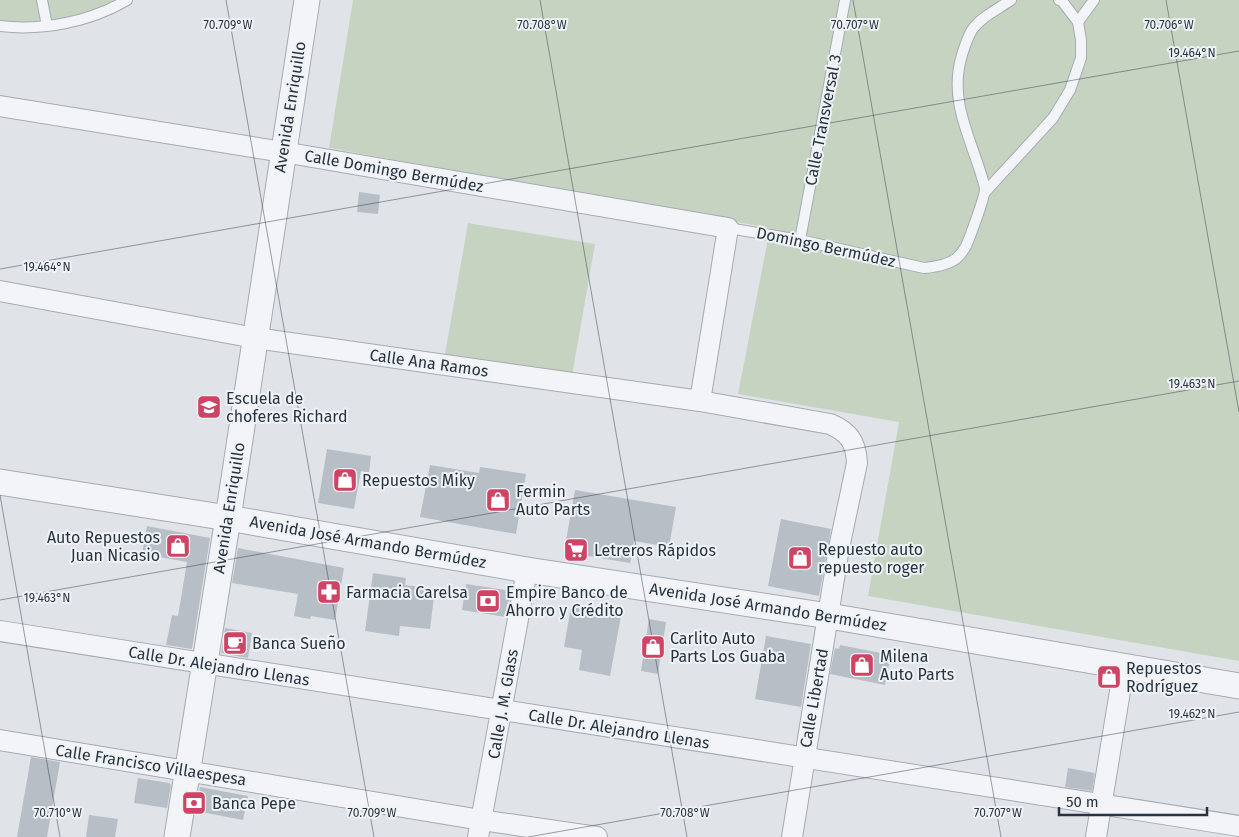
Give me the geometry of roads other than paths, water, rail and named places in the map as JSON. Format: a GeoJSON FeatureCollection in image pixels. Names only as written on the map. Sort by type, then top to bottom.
{"type":"FeatureCollection","features":[{"type":"Feature","properties":{"kind":"street","name":"Avenida Enriquillo"},"geometry":{"type":"LineString","coordinates":[[177,837],[307,0]]}},
{"type":"Feature","properties":{"kind":"street","name":"Calle Domingo Bermúdez"},"geometry":{"type":"LineString","coordinates":[[0,106],[728,228]]}},
{"type":"Feature","properties":{"kind":"street"},"geometry":{"type":"LineString","coordinates":[[700,401],[728,228]]}},
{"type":"Feature","properties":{"kind":"street","name":"Calle Ana Ramos"},"geometry":{"type":"LineString","coordinates":[[0,291],[255,338],[700,401],[830,424],[840,428],[853,441]]}},
{"type":"Feature","properties":{"kind":"street","name":"Calle Libertad"},"geometry":{"type":"LineString","coordinates":[[792,837],[841,539],[857,463],[857,451],[853,441]]}},
{"type":"Feature","properties":{"kind":"street","name":"Avenida José Armando Bermúdez"},"geometry":{"type":"LineString","coordinates":[[0,482],[228,518],[527,570],[829,616],[1239,686]]}},
{"type":"Feature","properties":{"kind":"street","name":"Calle J. M. Glass"},"geometry":{"type":"LineString","coordinates":[[480,828],[527,570]]}},
{"type":"Feature","properties":{"kind":"street","name":"Calle Dr. Alejandro Llenas"},"geometry":{"type":"LineString","coordinates":[[0,631],[1239,826]]}},
{"type":"Feature","properties":{"kind":"street"},"geometry":{"type":"LineString","coordinates":[[1096,837],[1124,666]]}},
{"type":"Feature","properties":{"kind":"street","name":"Calle Francisco Villaespesa"},"geometry":{"type":"LineString","coordinates":[[0,740],[187,771],[480,828],[597,837]]}},
{"type":"Feature","properties":{"kind":"lane"},"geometry":{"type":"LineString","coordinates":[[42,0],[47,26]]}},
{"type":"Feature","properties":{"kind":"lane"},"geometry":{"type":"LineString","coordinates":[[0,26],[47,26],[83,19],[117,6],[127,0]]}},
{"type":"Feature","properties":{"kind":"lane","name":"Calle Transversal 3"},"geometry":{"type":"LineString","coordinates":[[800,240],[845,0]]}},
{"type":"Feature","properties":{"kind":"lane"},"geometry":{"type":"LineString","coordinates":[[1011,0],[972,29],[959,68],[958,104],[986,191],[1053,118],[1070,90],[1081,58],[1081,40],[1078,22],[1062,1],[1059,0]]}},
{"type":"Feature","properties":{"kind":"lane"},"geometry":{"type":"LineString","coordinates":[[1078,22],[1094,0]]}},
{"type":"Feature","properties":{"kind":"lane","name":"Domingo Bermúdez"},"geometry":{"type":"LineString","coordinates":[[728,228],[800,240],[924,268],[935,267],[957,258],[965,248],[986,191]]}},
{"type":"Feature","properties":{"kind":"place","name":"Escuela de choferes Richard"},"geometry":{"type":"Point","coordinates":[209,407]}},
{"type":"Feature","properties":{"kind":"place","name":"Repuestos Miky"},"geometry":{"type":"Point","coordinates":[345,480]}},
{"type":"Feature","properties":{"kind":"place","name":"Fermin Auto Parts"},"geometry":{"type":"Point","coordinates":[498,500]}},
{"type":"Feature","properties":{"kind":"place","name":"Auto Repuestos Juan Nicasio"},"geometry":{"type":"Point","coordinates":[178,546]}},
{"type":"Feature","properties":{"kind":"place","name":"Letreros Rápidos"},"geometry":{"type":"Point","coordinates":[576,550]}},
{"type":"Feature","properties":{"kind":"place","name":"Repuesto auto repuesto roger"},"geometry":{"type":"Point","coordinates":[800,558]}},
{"type":"Feature","properties":{"kind":"place","name":"Farmacia Carelsa"},"geometry":{"type":"Point","coordinates":[329,592]}},
{"type":"Feature","properties":{"kind":"place","name":"Empire Banco de Ahorro y Crédito"},"geometry":{"type":"Point","coordinates":[488,601]}},
{"type":"Feature","properties":{"kind":"place","name":"Banca Sueño"},"geometry":{"type":"Point","coordinates":[235,643]}},
{"type":"Feature","properties":{"kind":"place","name":"Carlito Auto Parts Los Guaba"},"geometry":{"type":"Point","coordinates":[653,647]}},
{"type":"Feature","properties":{"kind":"place","name":"Milena Auto Parts"},"geometry":{"type":"Point","coordinates":[862,665]}},
{"type":"Feature","properties":{"kind":"place","name":"Repuestos Rodríguez"},"geometry":{"type":"Point","coordinates":[1109,677]}},
{"type":"Feature","properties":{"kind":"place","name":"Banca Pepe"},"geometry":{"type":"Point","coordinates":[194,803]}}]}
